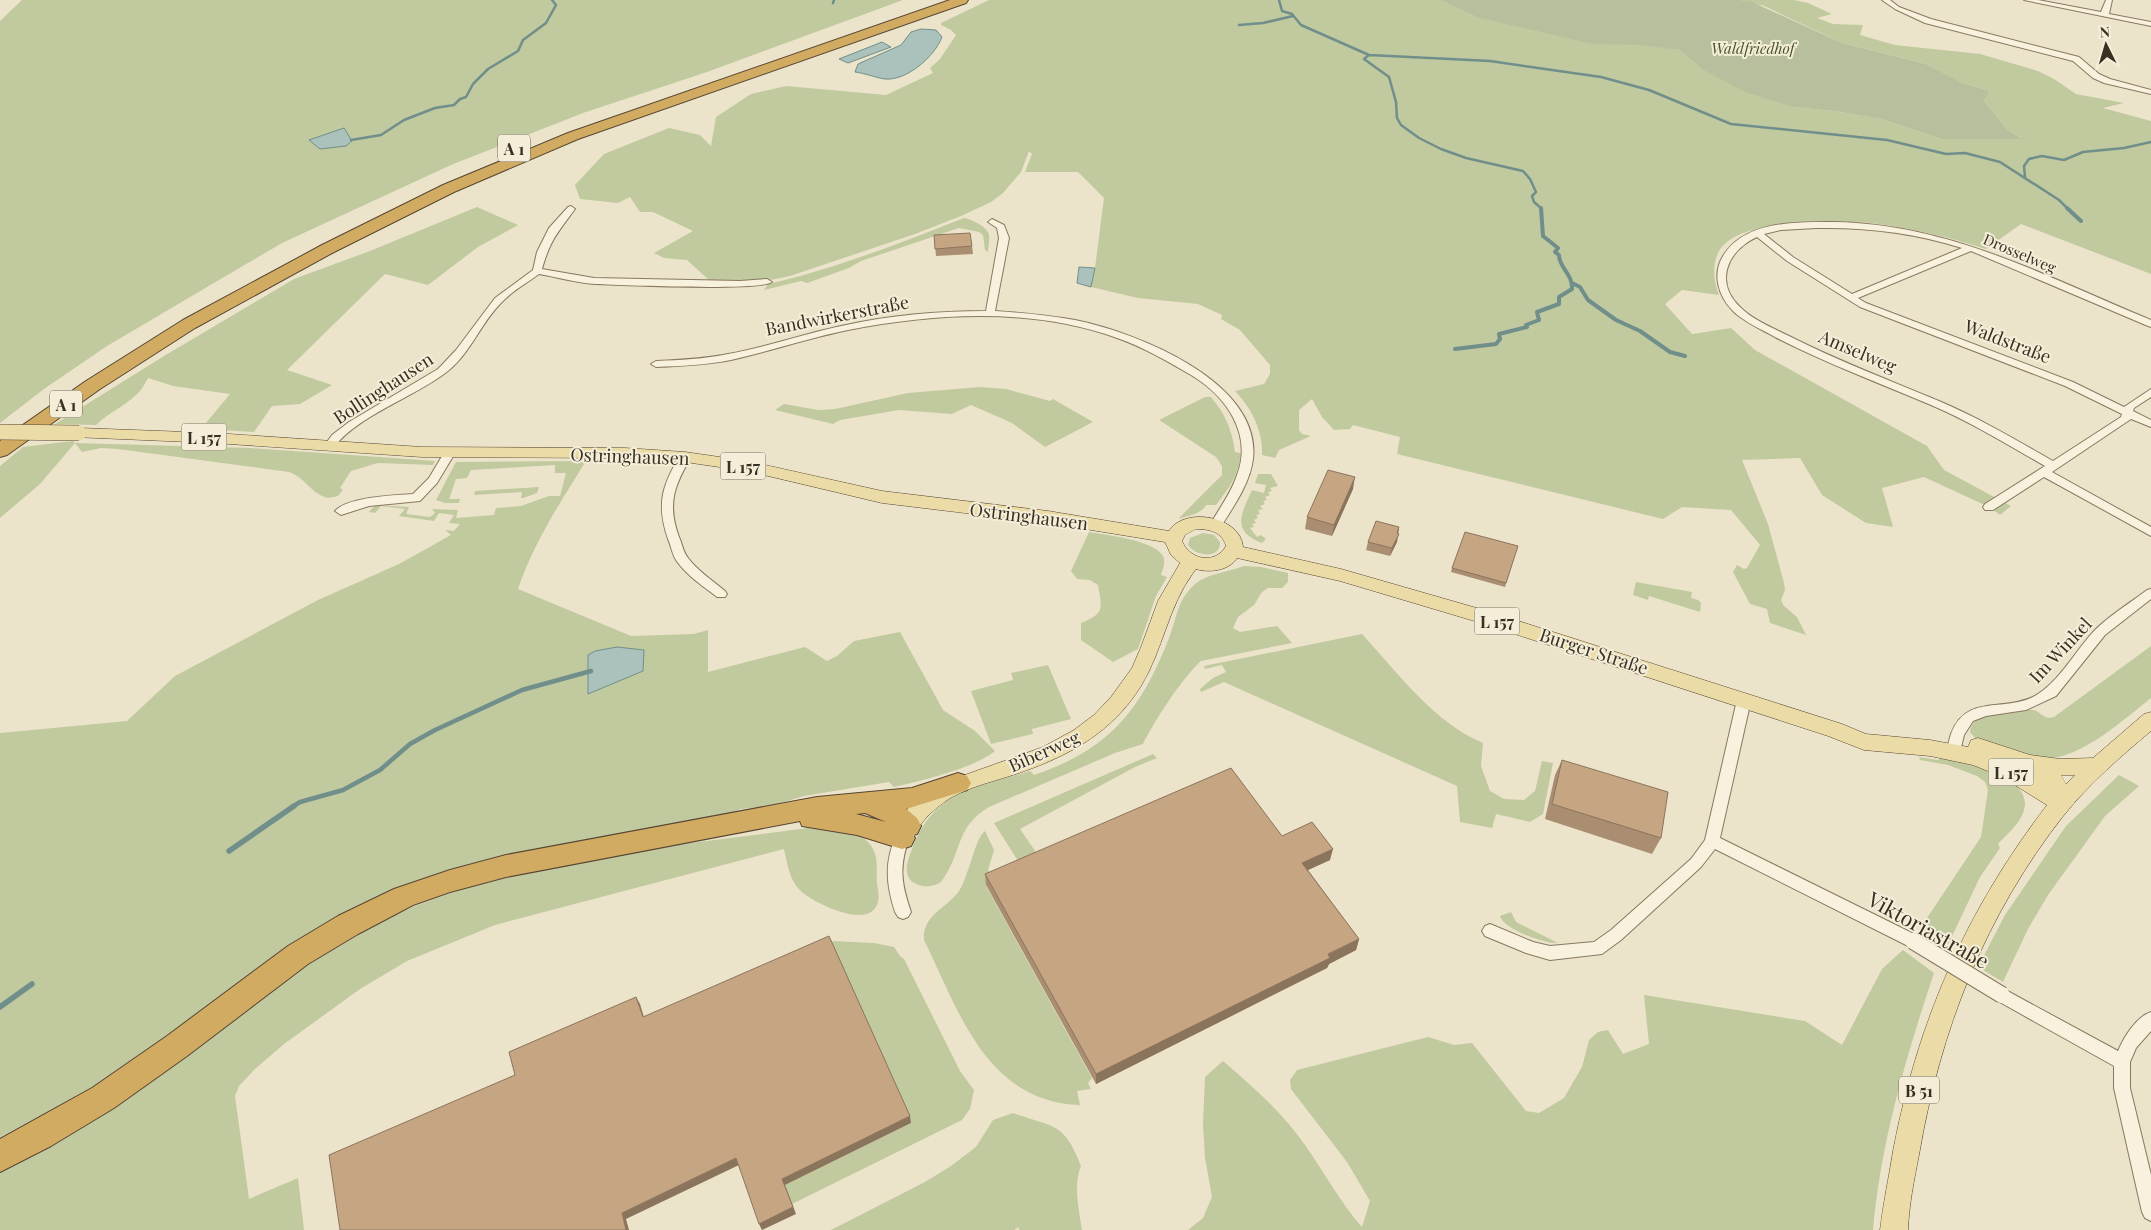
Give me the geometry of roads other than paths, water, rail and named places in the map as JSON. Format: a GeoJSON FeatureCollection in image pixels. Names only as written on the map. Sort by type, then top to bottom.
{"type":"FeatureCollection","features":[{"type":"Feature","properties":{"kind":"highway","name":"A 1"},"geometry":{"type":"LineString","coordinates":[[322,235],[448,175],[548,135],[933,0]]}},
{"type":"Feature","properties":{"kind":"highway","name":"A 1"},"geometry":{"type":"LineString","coordinates":[[0,451],[82,393],[189,324],[338,241],[434,193],[573,136],[962,0]]}},
{"type":"Feature","properties":{"kind":"highway","name":"A 1"},"geometry":{"type":"LineString","coordinates":[[0,432],[119,350],[211,295]]}},
{"type":"Feature","properties":{"kind":"highway"},"geometry":{"type":"LineString","coordinates":[[0,1156],[103,1098],[177,1046],[298,955],[348,925],[404,898],[450,881],[506,866],[817,807],[912,798],[958,784]]}},
{"type":"Feature","properties":{"kind":"highway"},"geometry":{"type":"LineString","coordinates":[[864,803],[888,809],[898,815],[905,832]]}},
{"type":"Feature","properties":{"kind":"highway"},"geometry":{"type":"LineString","coordinates":[[753,820],[791,818],[840,820],[905,832]]}},
{"type":"Feature","properties":{"kind":"main road","name":"Ostringhausen"},"geometry":{"type":"LineString","coordinates":[[0,432],[214,438],[449,453],[625,453],[685,457],[756,468],[882,496],[1072,521],[1174,538]]}},
{"type":"Feature","properties":{"kind":"main road"},"geometry":{"type":"LineString","coordinates":[[1193,524],[1216,525],[1232,536],[1234,540],[1234,551],[1226,559],[1213,564],[1191,562],[1176,551],[1174,538],[1181,529],[1193,524]]}},
{"type":"Feature","properties":{"kind":"main road","name":"Burger Straße"},"geometry":{"type":"LineString","coordinates":[[1234,551],[1366,582],[1618,659],[1835,730],[1864,742],[1987,748],[2019,759],[2043,772],[2052,779],[2062,795],[2062,803]]}},
{"type":"Feature","properties":{"kind":"main road","name":"Biberweg"},"geometry":{"type":"LineString","coordinates":[[905,832],[928,801],[958,784],[1021,764],[1051,752],[1084,734],[1105,717],[1118,703],[1135,679],[1151,647],[1166,601],[1179,577],[1191,562]]}},
{"type":"Feature","properties":{"kind":"main road","name":"B 51"},"geometry":{"type":"LineString","coordinates":[[1894,1230],[1909,1128],[1934,1036],[1965,956],[1994,900],[2035,836],[2062,803],[2097,766],[2151,720]]}},
{"type":"Feature","properties":{"kind":"main road","name":"Burger Straße"},"geometry":{"type":"LineString","coordinates":[[1955,747],[2007,770],[2062,803]]}},
{"type":"Feature","properties":{"kind":"main road"},"geometry":{"type":"LineString","coordinates":[[2019,759],[2060,766],[2097,766]]}},
{"type":"Feature","properties":{"kind":"street"},"geometry":{"type":"LineString","coordinates":[[1885,0],[1897,8],[1928,21],[2076,59],[2096,76],[2108,82],[2127,88],[2151,92]]}},
{"type":"Feature","properties":{"kind":"street"},"geometry":{"type":"LineString","coordinates":[[2027,0],[2151,24]]}},
{"type":"Feature","properties":{"kind":"street"},"geometry":{"type":"LineString","coordinates":[[2105,15],[2109,0]]}},
{"type":"Feature","properties":{"kind":"street"},"geometry":{"type":"LineString","coordinates":[[571,209],[554,228],[542,252],[537,270],[594,281],[740,284],[767,282]]}},
{"type":"Feature","properties":{"kind":"street"},"geometry":{"type":"LineString","coordinates":[[990,313],[1004,238],[1001,227],[992,222]]}},
{"type":"Feature","properties":{"kind":"street","name":"Amselweg"},"geometry":{"type":"LineString","coordinates":[[1971,248],[1878,227],[1808,226],[1757,233],[1737,244],[1726,256],[1722,270],[1723,286],[1728,300],[1741,313],[1801,346],[1971,420],[2049,469]]}},
{"type":"Feature","properties":{"kind":"street"},"geometry":{"type":"LineString","coordinates":[[1757,233],[1790,259],[1850,298]]}},
{"type":"Feature","properties":{"kind":"street","name":"Drosselweg"},"geometry":{"type":"LineString","coordinates":[[1850,298],[1971,248],[2151,324]]}},
{"type":"Feature","properties":{"kind":"street","name":"Bollinghausen"},"geometry":{"type":"LineString","coordinates":[[329,446],[336,437],[353,424],[442,371],[460,352],[498,300],[537,270]]}},
{"type":"Feature","properties":{"kind":"street","name":"Waldstraße"},"geometry":{"type":"LineString","coordinates":[[1850,298],[1870,308],[2069,384],[2151,424]]}},
{"type":"Feature","properties":{"kind":"street","name":"Bandwirkerstraße"},"geometry":{"type":"LineString","coordinates":[[656,364],[715,360],[820,333],[878,322],[927,316],[990,313],[1050,319],[1114,334],[1145,345],[1172,358],[1218,390],[1240,418],[1247,439],[1248,454],[1242,477],[1216,525]]}},
{"type":"Feature","properties":{"kind":"street"},"geometry":{"type":"LineString","coordinates":[[1989,507],[2126,419],[2129,407],[2151,392]]}},
{"type":"Feature","properties":{"kind":"street"},"geometry":{"type":"LineString","coordinates":[[341,510],[377,499],[416,498],[433,480],[449,453]]}},
{"type":"Feature","properties":{"kind":"street"},"geometry":{"type":"LineString","coordinates":[[685,457],[670,491],[666,510],[667,519],[681,558],[695,573],[721,594]]}},
{"type":"Feature","properties":{"kind":"street"},"geometry":{"type":"LineString","coordinates":[[2049,469],[2151,532]]}},
{"type":"Feature","properties":{"kind":"street","name":"Im Winkel"},"geometry":{"type":"LineString","coordinates":[[1955,747],[1965,720],[1972,713],[1994,708],[2022,706],[2040,699],[2051,692],[2101,632],[2151,593]]}},
{"type":"Feature","properties":{"kind":"street"},"geometry":{"type":"LineString","coordinates":[[1490,931],[1531,948],[1550,953],[1597,949],[1616,935],[1696,863],[1705,854],[1712,840],[1744,700]]}},
{"type":"Feature","properties":{"kind":"street","name":"Biberweg"},"geometry":{"type":"LineString","coordinates":[[903,912],[892,875],[896,854],[905,832]]}},
{"type":"Feature","properties":{"kind":"street","name":"Viktoriastraße"},"geometry":{"type":"LineString","coordinates":[[1712,840],[1913,941],[2002,995],[2122,1062]]}},
{"type":"Feature","properties":{"kind":"street"},"geometry":{"type":"LineString","coordinates":[[2151,1019],[2130,1043],[2122,1062],[2122,1088],[2151,1212]]}},
{"type":"Feature","properties":{"kind":"water"},"geometry":{"type":"Polygon","coordinates":[[[921,29],[936,30],[942,37],[927,59],[911,72],[893,79],[885,79],[855,72],[858,64],[901,45],[911,32],[921,29]]]}},
{"type":"Feature","properties":{"kind":"water"},"geometry":{"type":"Polygon","coordinates":[[[882,42],[891,47],[848,63],[839,59],[882,42]]]}},
{"type":"Feature","properties":{"kind":"water"},"geometry":{"type":"Polygon","coordinates":[[[344,128],[352,141],[346,146],[320,149],[309,140],[344,128]]]}},
{"type":"Feature","properties":{"kind":"water"},"geometry":{"type":"Polygon","coordinates":[[[1079,267],[1095,268],[1091,287],[1077,283],[1079,267]]]}},
{"type":"Feature","properties":{"kind":"water"},"geometry":{"type":"Polygon","coordinates":[[[617,647],[644,650],[643,671],[588,694],[588,655],[595,651],[617,647]]]}},
{"type":"Feature","properties":{"kind":"waterway"},"geometry":{"type":"LineString","coordinates":[[351,140],[381,135],[404,120],[435,108],[454,105],[460,99],[466,97],[473,84],[488,69],[518,51],[523,40],[546,23],[556,5],[552,0]]}},
{"type":"Feature","properties":{"kind":"waterway"},"geometry":{"type":"LineString","coordinates":[[1279,0],[1282,11],[1292,14],[1301,25],[1369,55]]}},
{"type":"Feature","properties":{"kind":"waterway"},"geometry":{"type":"LineString","coordinates":[[1239,25],[1263,23],[1293,16]]}},
{"type":"Feature","properties":{"kind":"waterway"},"geometry":{"type":"LineString","coordinates":[[1369,55],[1490,61],[1601,77],[1649,90],[1731,124],[1887,140],[1946,154],[1965,153],[2000,162],[2059,200],[2067,208]]}},
{"type":"Feature","properties":{"kind":"waterway"},"geometry":{"type":"LineString","coordinates":[[1369,55],[1364,59],[1389,77],[1396,102],[1397,118],[1401,125],[1419,138],[1441,149],[1466,158],[1523,171],[1530,179],[1536,192],[1532,196],[1534,202],[1541,208]]}},
{"type":"Feature","properties":{"kind":"waterway"},"geometry":{"type":"LineString","coordinates":[[2025,177],[2024,166],[2029,159],[2042,156],[2064,160],[2083,152],[2124,148],[2151,142]]}},
{"type":"Feature","properties":{"kind":"waterway"},"geometry":{"type":"LineString","coordinates":[[1455,349],[1496,344],[1500,339],[1499,334],[1527,327],[1526,325],[1539,320],[1537,312],[1559,304],[1559,297],[1572,289],[1572,284],[1561,264],[1559,255],[1555,252],[1558,248],[1543,236],[1541,208]]}},
{"type":"Feature","properties":{"kind":"waterway"},"geometry":{"type":"LineString","coordinates":[[2067,208],[2081,221]]}},
{"type":"Feature","properties":{"kind":"waterway"},"geometry":{"type":"LineString","coordinates":[[1572,283],[1580,287],[1588,300],[1616,320],[1640,331],[1670,352],[1685,356]]}},
{"type":"Feature","properties":{"kind":"waterway"},"geometry":{"type":"LineString","coordinates":[[292,807],[300,802],[343,790],[380,770],[410,744],[435,730],[522,690],[591,671]]}},
{"type":"Feature","properties":{"kind":"waterway"},"geometry":{"type":"LineString","coordinates":[[229,851],[294,806]]}},
{"type":"Feature","properties":{"kind":"waterway"},"geometry":{"type":"LineString","coordinates":[[0,1007],[32,984]]}},
{"type":"Feature","properties":{"kind":"park label","name":"Waldfriedhof"},"geometry":{"type":"Point","coordinates":[1753,48]}}]}
